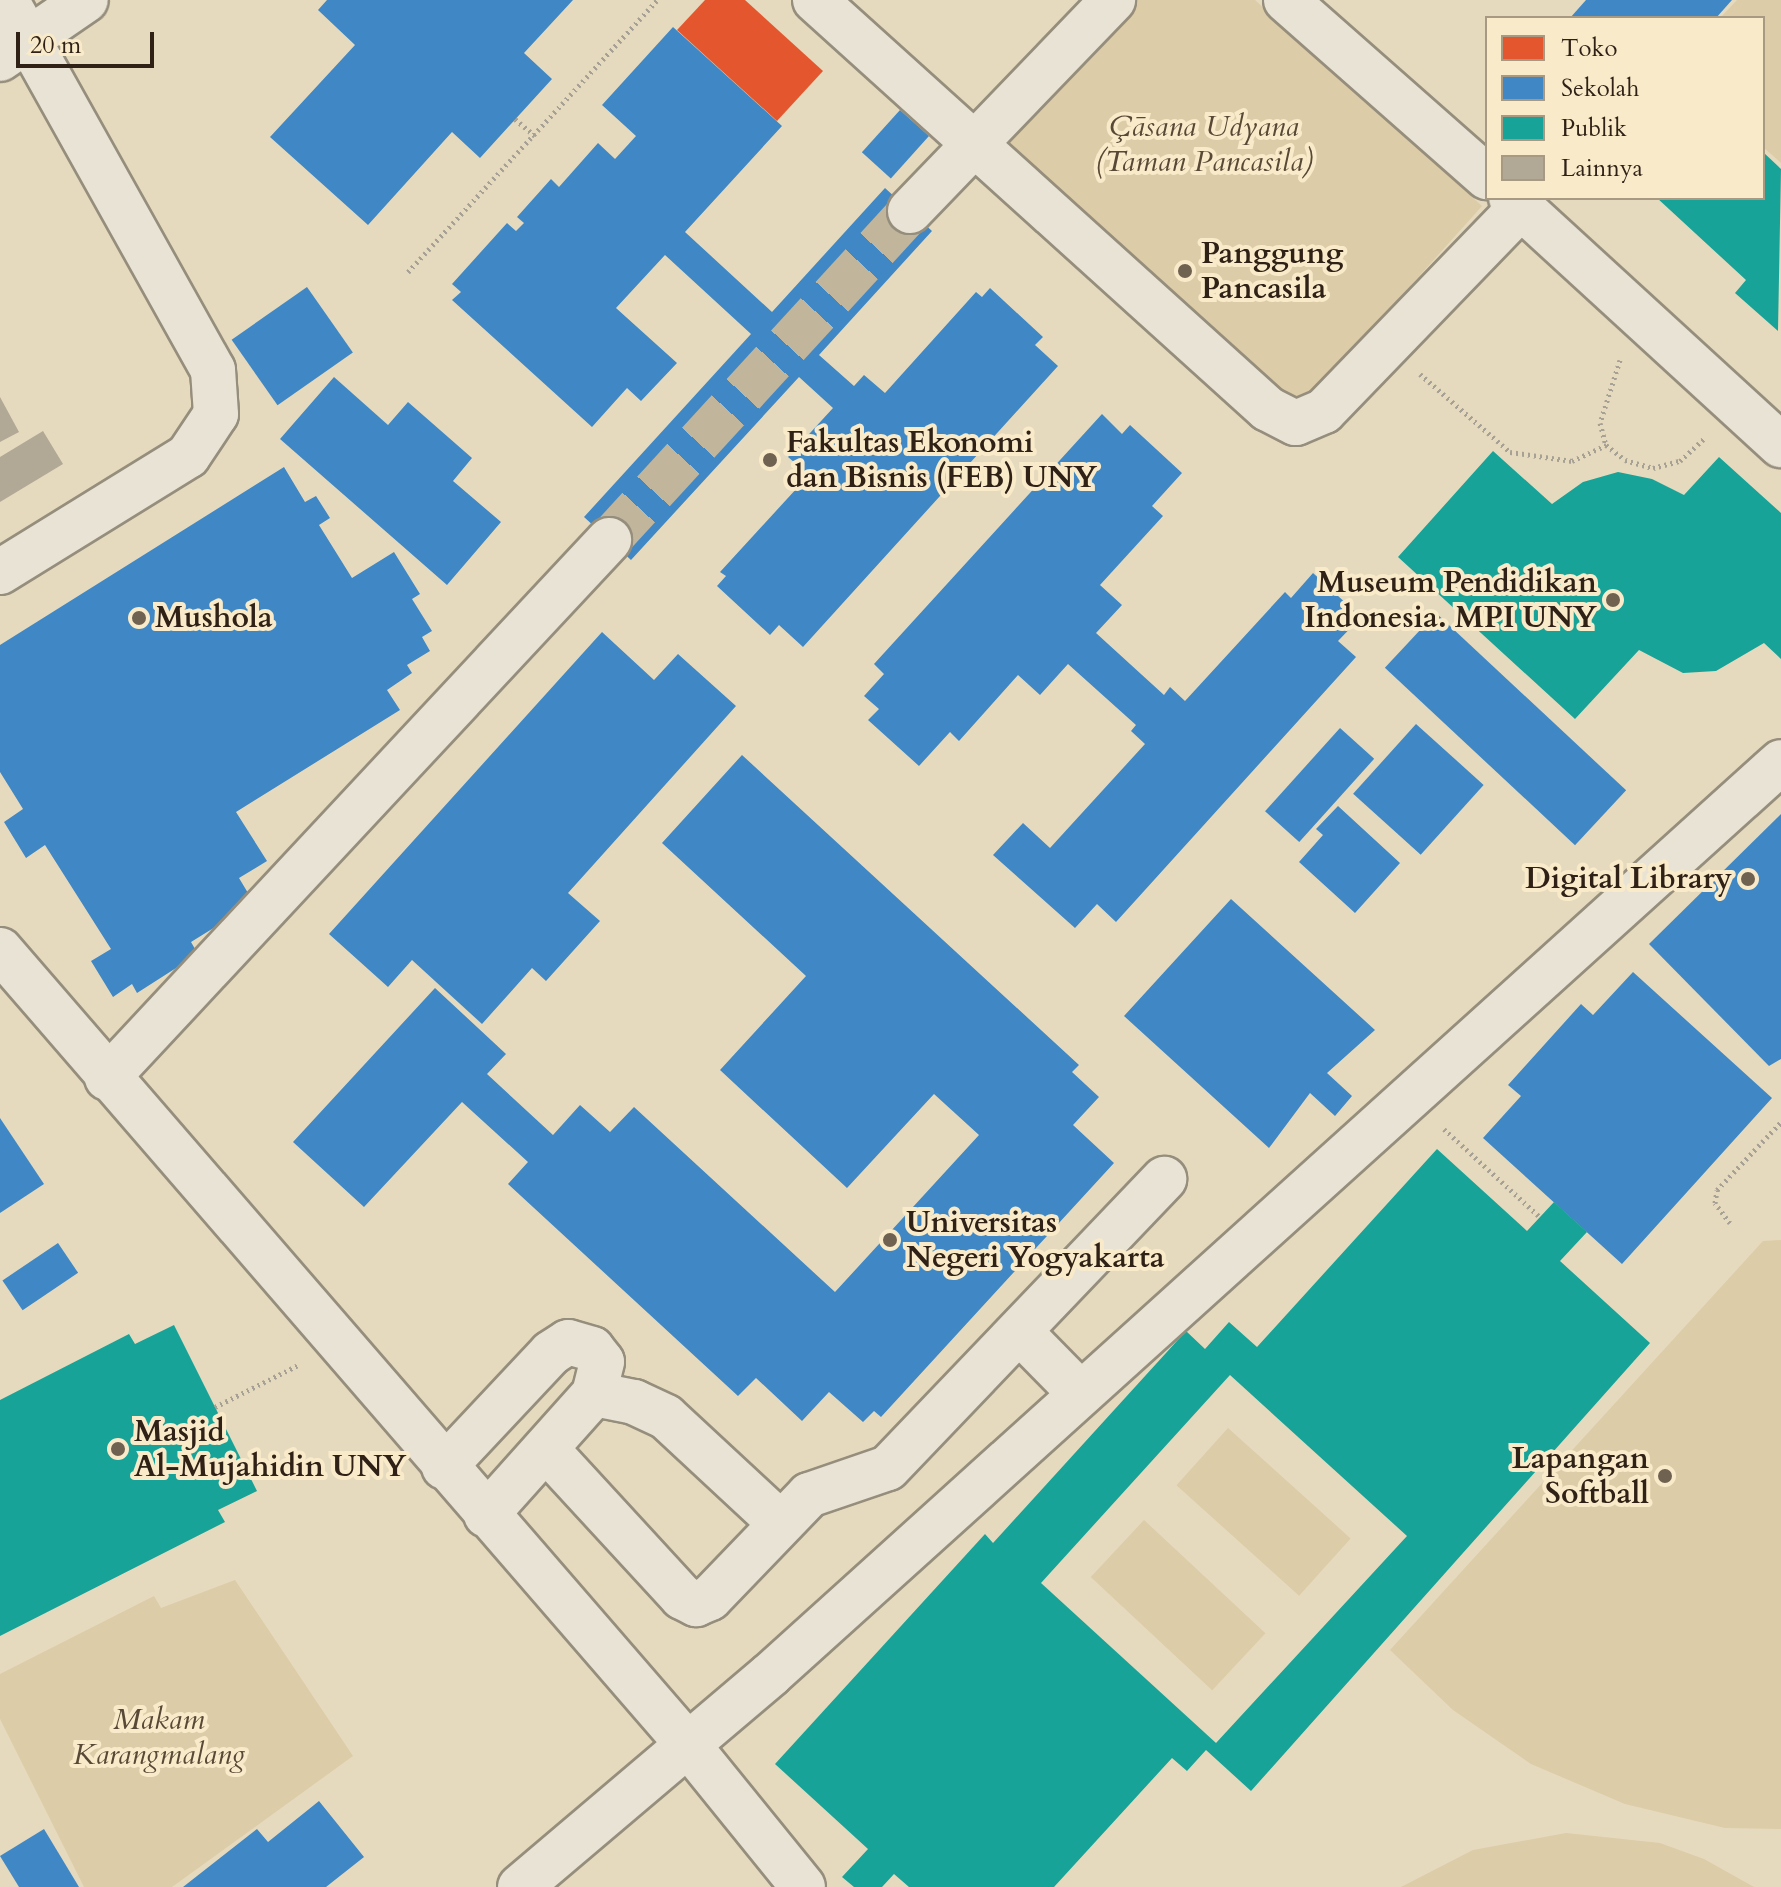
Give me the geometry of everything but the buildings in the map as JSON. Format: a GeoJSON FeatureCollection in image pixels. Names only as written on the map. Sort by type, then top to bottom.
{"type":"FeatureCollection","features":[{"type":"Feature","properties":{"kind":"street"},"geometry":{"type":"LineString","coordinates":[[0,572],[188,456],[216,414],[213,370],[16,50],[6,0]]}},
{"type":"Feature","properties":{"kind":"street"},"geometry":{"type":"LineString","coordinates":[[16,50],[86,0]]}},
{"type":"Feature","properties":{"kind":"street"},"geometry":{"type":"LineString","coordinates":[[815,0],[971,146],[1282,416],[1296,423],[1324,411],[1516,202],[1781,445]]}},
{"type":"Feature","properties":{"kind":"street"},"geometry":{"type":"LineString","coordinates":[[910,211],[1113,0]]}},
{"type":"Feature","properties":{"kind":"street"},"geometry":{"type":"LineString","coordinates":[[1286,0],[1485,175]]}},
{"type":"Feature","properties":{"kind":"street"},"geometry":{"type":"LineString","coordinates":[[107,1078],[609,540]]}},
{"type":"Feature","properties":{"kind":"street"},"geometry":{"type":"LineString","coordinates":[[520,1887],[770,1675],[1407,1096],[1781,762]]}},
{"type":"Feature","properties":{"kind":"street"},"geometry":{"type":"LineString","coordinates":[[0,950],[107,1078],[689,1746],[803,1887]]}},
{"type":"Feature","properties":{"kind":"street"},"geometry":{"type":"LineString","coordinates":[[546,1449],[682,1597],[696,1604],[710,1598],[809,1495],[888,1468],[1021,1333],[1164,1179]]}},
{"type":"Feature","properties":{"kind":"street"},"geometry":{"type":"LineString","coordinates":[[1021,1333],[1080,1393]]}},
{"type":"Feature","properties":{"kind":"street"},"geometry":{"type":"LineString","coordinates":[[444,1467],[568,1342],[582,1343],[602,1362],[594,1394],[486,1515]]}},
{"type":"Feature","properties":{"kind":"street"},"geometry":{"type":"LineString","coordinates":[[594,1394],[634,1402],[666,1417],[780,1523]]}},
{"type":"Feature","properties":{"kind":"path"},"geometry":{"type":"LineString","coordinates":[[408,272],[657,0]]}},
{"type":"Feature","properties":{"kind":"path"},"geometry":{"type":"LineString","coordinates":[[515,119],[535,136]]}},
{"type":"Feature","properties":{"kind":"path"},"geometry":{"type":"LineString","coordinates":[[1636,309],[1605,395],[1600,423],[1606,445],[1625,460],[1653,468],[1680,461],[1738,406]]}},
{"type":"Feature","properties":{"kind":"path"},"geometry":{"type":"LineString","coordinates":[[1387,345],[1510,452],[1572,461],[1606,445]]}},
{"type":"Feature","properties":{"kind":"path"},"geometry":{"type":"LineString","coordinates":[[1407,1096],[1540,1217]]}},
{"type":"Feature","properties":{"kind":"path"},"geometry":{"type":"LineString","coordinates":[[1730,1223],[1715,1203],[1717,1190],[1781,1122]]}},
{"type":"Feature","properties":{"kind":"path"},"geometry":{"type":"LineString","coordinates":[[215,1407],[313,1358],[334,1340]]}},
{"type":"Feature","properties":{"kind":"green space","name":"Çāsana Udyana (Taman Pancasila)"},"geometry":{"type":"Polygon","coordinates":[[[1135,0],[1255,0],[1482,206],[1317,390],[1293,400],[1269,393],[999,150],[1135,0]]]}},
{"type":"Feature","properties":{"kind":"green space"},"geometry":{"type":"Polygon","coordinates":[[[1737,0],[1781,0],[1781,163],[1765,149],[1765,16],[1722,16],[1737,0]]]}},
{"type":"Feature","properties":{"kind":"green space","name":"Lapangan Softball"},"geometry":{"type":"Polygon","coordinates":[[[1781,1240],[1781,1829],[1725,1828],[1625,1804],[1531,1764],[1453,1710],[1390,1650],[1763,1241],[1781,1240]]]}},
{"type":"Feature","properties":{"kind":"green space"},"geometry":{"type":"Polygon","coordinates":[[[1228,1428],[1351,1538],[1299,1596],[1176,1485],[1228,1428]]]}},
{"type":"Feature","properties":{"kind":"green space"},"geometry":{"type":"Polygon","coordinates":[[[1144,1520],[1265,1633],[1212,1690],[1091,1577],[1144,1520]]]}},
{"type":"Feature","properties":{"kind":"green space","name":"Makam Karangmalang"},"geometry":{"type":"Polygon","coordinates":[[[235,1580],[353,1756],[172,1887],[84,1887],[0,1719],[0,1674],[154,1596],[161,1608],[235,1580]]]}},
{"type":"Feature","properties":{"kind":"green space"},"geometry":{"type":"Polygon","coordinates":[[[1566,1833],[1660,1843],[1704,1859],[1754,1887],[1401,1887],[1473,1850],[1566,1833]]]}},
{"type":"Feature","properties":{"kind":"tunnel"},"geometry":{"type":"LineString","coordinates":[[609,540],[910,211]]}},
{"type":"Feature","properties":{"kind":"place","name":"Panggung Pancasila"},"geometry":{"type":"Point","coordinates":[1185,271]}},
{"type":"Feature","properties":{"kind":"place","name":"Fakultas Ekonomi dan Bisnis (FEB) UNY"},"geometry":{"type":"Point","coordinates":[770,460]}},
{"type":"Feature","properties":{"kind":"place","name":"Museum Pendidikan Indonesia. MPI UNY"},"geometry":{"type":"Point","coordinates":[1613,600]}},
{"type":"Feature","properties":{"kind":"place","name":"Mushola"},"geometry":{"type":"Point","coordinates":[139,618]}},
{"type":"Feature","properties":{"kind":"place","name":"Digital Library"},"geometry":{"type":"Point","coordinates":[1748,879]}},
{"type":"Feature","properties":{"kind":"place","name":"Universitas Negeri Yogyakarta"},"geometry":{"type":"Point","coordinates":[890,1240]}},
{"type":"Feature","properties":{"kind":"place","name":"Masjid Al-Mujahidin UNY"},"geometry":{"type":"Point","coordinates":[118,1449]}},
{"type":"Feature","properties":{"kind":"place","name":"Lapangan Softball"},"geometry":{"type":"Point","coordinates":[1665,1476]}}]}
